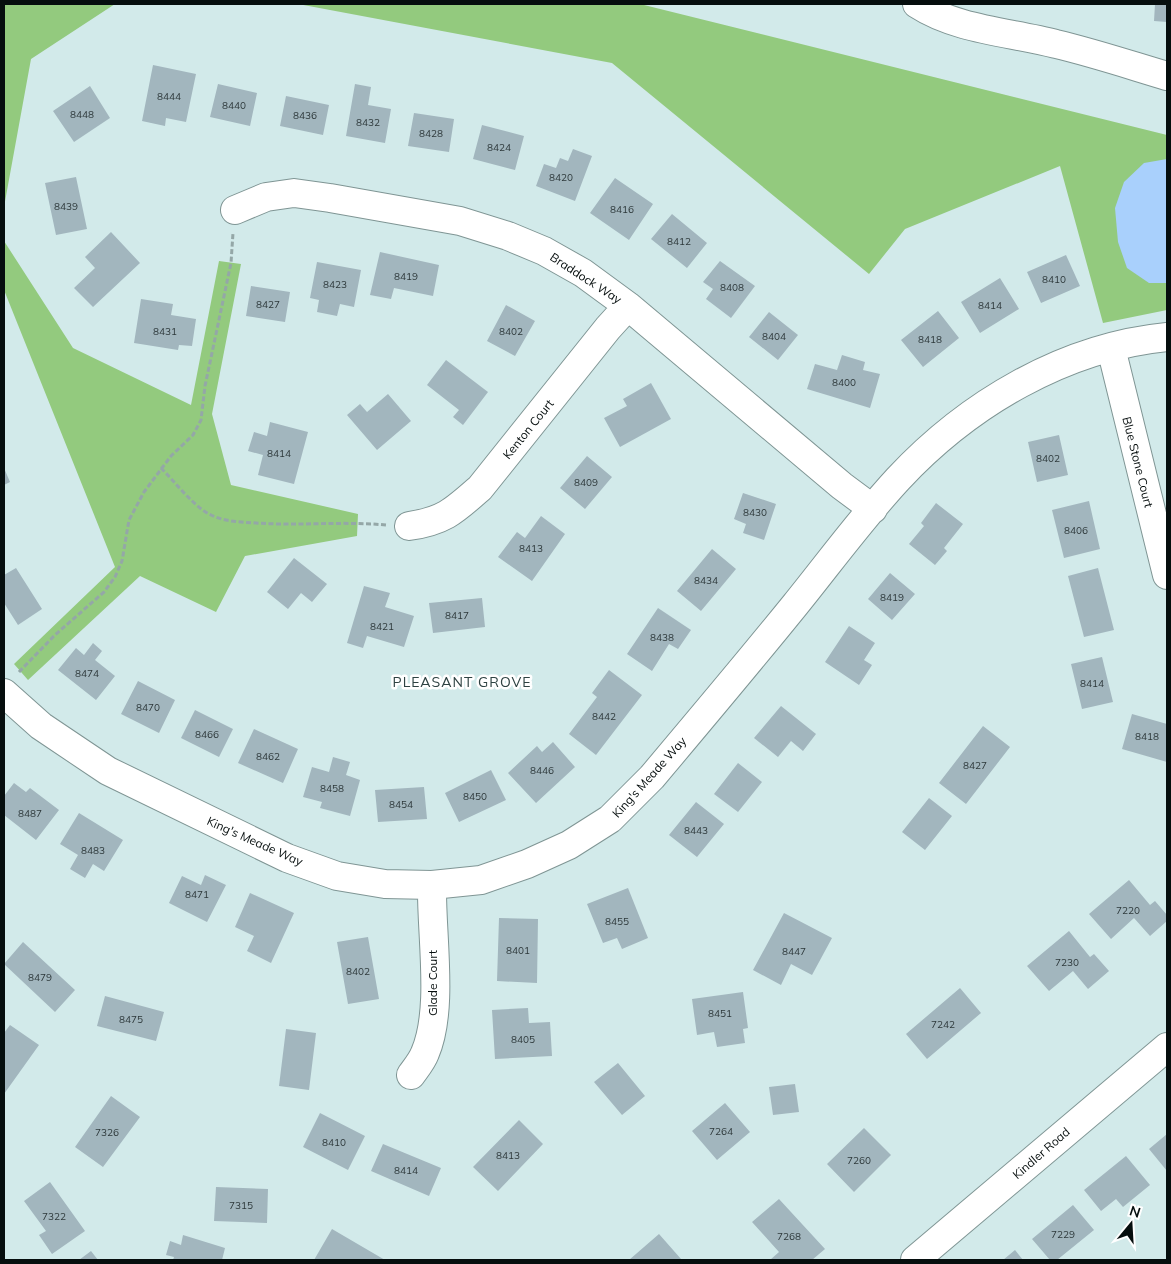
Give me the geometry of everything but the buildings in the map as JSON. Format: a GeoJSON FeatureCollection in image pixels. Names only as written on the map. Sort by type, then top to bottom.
{"type":"FeatureCollection","features":[{"type":"Feature","properties":{"kind":"street"},"geometry":{"type":"LineString","coordinates":[[917,4],[930,12],[954,22],[1056,44],[1167,76]]}},
{"type":"Feature","properties":{"kind":"street","name":"Braddock Way"},"geometry":{"type":"LineString","coordinates":[[235,210],[266,197],[294,194],[460,221],[508,236],[544,251],[583,273],[628,306],[842,486],[873,509]]}},
{"type":"Feature","properties":{"kind":"street","name":"Kenton Court"},"geometry":{"type":"LineString","coordinates":[[409,526],[434,522],[460,506],[480,488],[608,328],[628,306]]}},
{"type":"Feature","properties":{"kind":"street","name":"King's Meade Way"},"geometry":{"type":"LineString","coordinates":[[10,685],[41,726],[108,771],[287,858],[337,876],[385,884],[432,885],[481,880],[528,864],[569,845],[610,819],[652,777],[756,654],[898,479],[964,419],[1001,394],[1072,360],[1111,348],[1167,338]]}},
{"type":"Feature","properties":{"kind":"street","name":"Blue Stone Court"},"geometry":{"type":"LineString","coordinates":[[1111,348],[1167,575]]}},
{"type":"Feature","properties":{"kind":"street","name":"Glade Court"},"geometry":{"type":"LineString","coordinates":[[411,1075],[425,1053],[432,1027],[435,995],[432,885]]}},
{"type":"Feature","properties":{"kind":"street","name":"Kindler Road"},"geometry":{"type":"LineString","coordinates":[[915,1260],[1167,1046]]}},
{"type":"Feature","properties":{"kind":"path"},"geometry":{"type":"LineString","coordinates":[[10,685],[55,635],[104,592],[115,577],[122,561],[129,520],[144,492],[162,468],[193,435],[201,420],[205,386],[231,263],[235,210]]}},
{"type":"Feature","properties":{"kind":"path"},"geometry":{"type":"LineString","coordinates":[[162,468],[199,507],[210,515],[224,520],[274,524],[356,522],[409,526]]}},
{"type":"Feature","properties":{"kind":"green space"},"geometry":{"type":"Polygon","coordinates":[[[4,4],[115,4],[31,59],[4,207],[4,4]]]}},
{"type":"Feature","properties":{"kind":"green space"},"geometry":{"type":"Polygon","coordinates":[[[298,4],[640,4],[1167,135],[1167,310],[1103,323],[1060,166],[905,229],[869,274],[612,63],[298,4]]]}},
{"type":"Feature","properties":{"kind":"green space"},"geometry":{"type":"Polygon","coordinates":[[[4,241],[73,348],[191,405],[219,261],[241,264],[212,414],[231,485],[358,514],[357,536],[245,556],[216,612],[140,576],[28,680],[14,664],[115,567],[4,290],[4,241]]]}},
{"type":"Feature","properties":{"kind":"water"},"geometry":{"type":"Polygon","coordinates":[[[1167,159],[1167,283],[1149,283],[1127,268],[1118,242],[1115,208],[1124,182],[1144,163],[1167,159]]]}},
{"type":"Feature","properties":{"kind":"district","name":"PLEASANT GROVE"},"geometry":{"type":"Point","coordinates":[462,682]}}]}
